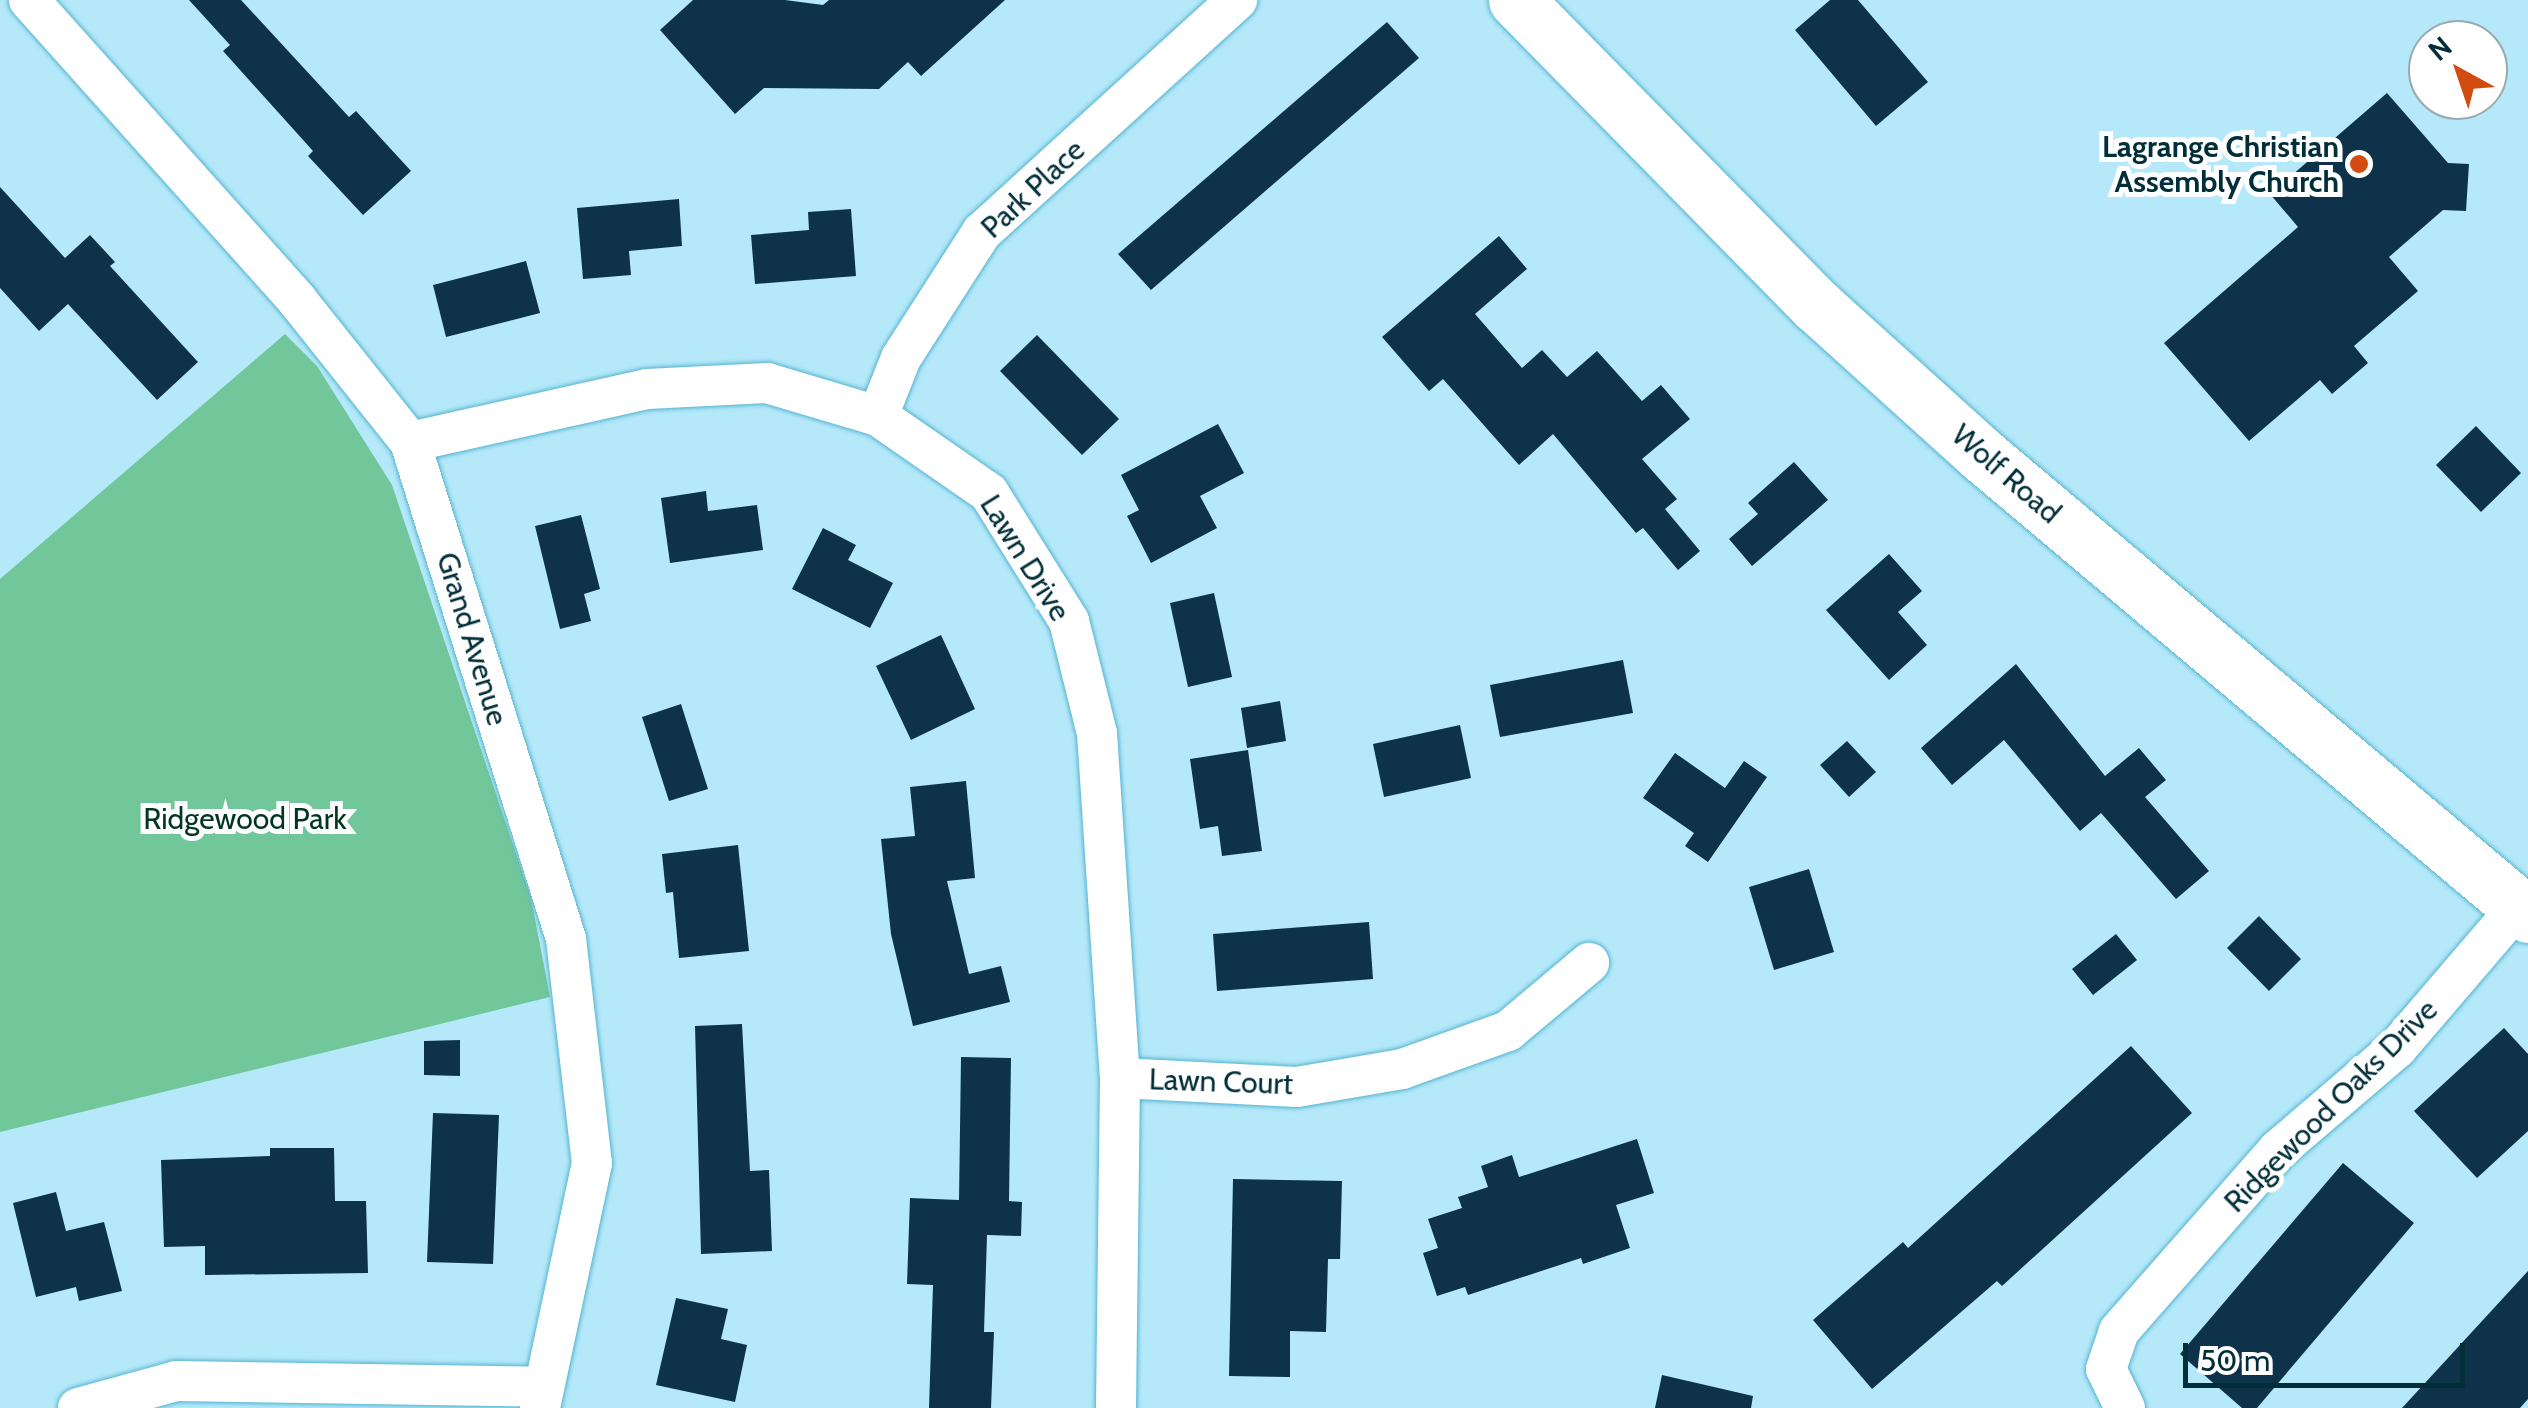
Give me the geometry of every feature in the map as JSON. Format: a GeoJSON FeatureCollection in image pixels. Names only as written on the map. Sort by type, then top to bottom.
{"type":"FeatureCollection","features":[{"type":"Feature","properties":{"kind":"main road","name":"Wolf Road"},"geometry":{"type":"LineString","coordinates":[[1516,0],[1816,305],[1982,455],[2523,911]]}},
{"type":"Feature","properties":{"kind":"street","name":"Grand Avenue"},"geometry":{"type":"LineString","coordinates":[[29,0],[297,300],[410,442],[566,939],[592,1163],[541,1397]]}},
{"type":"Feature","properties":{"kind":"street","name":"Park Place"},"geometry":{"type":"LineString","coordinates":[[878,416],[901,358],[982,232],[1238,0]]}},
{"type":"Feature","properties":{"kind":"street","name":"Lawn Drive"},"geometry":{"type":"LineString","coordinates":[[410,442],[664,388],[766,383],[878,416],[989,493],[1068,621],[1097,733],[1120,1078],[1116,1408]]}},
{"type":"Feature","properties":{"kind":"street","name":"Ridgewood Oaks Drive"},"geometry":{"type":"LineString","coordinates":[[2125,1408],[2106,1369],[2119,1331],[2278,1150],[2397,1048],[2523,911]]}},
{"type":"Feature","properties":{"kind":"street","name":"Lawn Court"},"geometry":{"type":"LineString","coordinates":[[1120,1078],[1297,1087],[1402,1069],[1508,1031],[1589,963]]}},
{"type":"Feature","properties":{"kind":"street"},"geometry":{"type":"LineString","coordinates":[[78,1408],[176,1381],[541,1397]]}},
{"type":"Feature","properties":{"kind":"green space","name":"Ridgewood Park"},"geometry":{"type":"Polygon","coordinates":[[[285,334],[317,366],[392,485],[531,898],[550,997],[0,1132],[0,579],[285,334]]]}},
{"type":"Feature","properties":{"kind":"building"},"geometry":{"type":"Polygon","coordinates":[[[189,0],[241,0],[349,117],[356,111],[411,171],[363,215],[308,156],[313,151],[223,51],[230,45],[189,0]]]}},
{"type":"Feature","properties":{"kind":"building"},"geometry":{"type":"Polygon","coordinates":[[[693,0],[785,0],[823,5],[829,0],[1005,0],[921,76],[908,62],[879,89],[764,88],[735,114],[660,30],[693,0]]]}},
{"type":"Feature","properties":{"kind":"building"},"geometry":{"type":"Polygon","coordinates":[[[1830,0],[1858,0],[1928,82],[1876,126],[1795,30],[1830,0]]]}},
{"type":"Feature","properties":{"kind":"building"},"geometry":{"type":"Polygon","coordinates":[[[1387,22],[1419,58],[1151,290],[1118,254],[1387,22]]]}},
{"type":"Feature","properties":{"kind":"building"},"geometry":{"type":"Polygon","coordinates":[[[2387,93],[2448,163],[2469,164],[2466,211],[2443,210],[2389,257],[2418,291],[2354,346],[2368,363],[2332,394],[2320,380],[2249,441],[2164,343],[2298,227],[2270,194],[2387,93]]]}},
{"type":"Feature","properties":{"kind":"building"},"geometry":{"type":"Polygon","coordinates":[[[0,187],[65,258],[90,235],[115,262],[110,266],[198,362],[157,400],[68,304],[39,331],[0,288],[0,187]]]}},
{"type":"Feature","properties":{"kind":"building"},"geometry":{"type":"Polygon","coordinates":[[[679,199],[682,246],[629,251],[631,275],[583,279],[577,208],[679,199]]]}},
{"type":"Feature","properties":{"kind":"building"},"geometry":{"type":"Polygon","coordinates":[[[851,209],[856,276],[755,284],[751,235],[809,230],[808,212],[851,209]]]}},
{"type":"Feature","properties":{"kind":"building"},"geometry":{"type":"Polygon","coordinates":[[[1499,236],[1527,269],[1475,314],[1522,368],[1542,350],[1567,377],[1597,351],[1642,401],[1661,385],[1690,419],[1642,459],[1677,499],[1665,509],[1700,551],[1678,570],[1643,528],[1636,533],[1553,434],[1519,465],[1443,379],[1429,391],[1382,337],[1499,236]]]}},
{"type":"Feature","properties":{"kind":"building"},"geometry":{"type":"Polygon","coordinates":[[[526,261],[540,313],[446,337],[433,285],[526,261]]]}},
{"type":"Feature","properties":{"kind":"building"},"geometry":{"type":"Polygon","coordinates":[[[1037,335],[1119,419],[1082,455],[1000,371],[1037,335]]]}},
{"type":"Feature","properties":{"kind":"building"},"geometry":{"type":"Polygon","coordinates":[[[1218,424],[1244,473],[1200,496],[1217,528],[1151,563],[1127,516],[1139,510],[1121,475],[1218,424]]]}},
{"type":"Feature","properties":{"kind":"building"},"geometry":{"type":"Polygon","coordinates":[[[2476,426],[2521,473],[2481,512],[2436,465],[2476,426]]]}},
{"type":"Feature","properties":{"kind":"building"},"geometry":{"type":"Polygon","coordinates":[[[1794,462],[1828,500],[1752,566],[1729,539],[1758,514],[1748,503],[1794,462]]]}},
{"type":"Feature","properties":{"kind":"building"},"geometry":{"type":"Polygon","coordinates":[[[706,491],[708,511],[757,505],[763,550],[670,563],[661,498],[706,491]]]}},
{"type":"Feature","properties":{"kind":"building"},"geometry":{"type":"Polygon","coordinates":[[[581,515],[600,589],[584,594],[591,621],[560,629],[535,526],[581,515]]]}},
{"type":"Feature","properties":{"kind":"building"},"geometry":{"type":"Polygon","coordinates":[[[823,528],[856,545],[848,560],[893,583],[870,628],[792,589],[823,528]]]}},
{"type":"Feature","properties":{"kind":"building"},"geometry":{"type":"Polygon","coordinates":[[[1889,554],[1922,591],[1898,612],[1927,645],[1889,680],[1826,610],[1889,554]]]}},
{"type":"Feature","properties":{"kind":"building"},"geometry":{"type":"Polygon","coordinates":[[[1214,593],[1232,677],[1188,687],[1170,603],[1214,593]]]}},
{"type":"Feature","properties":{"kind":"building"},"geometry":{"type":"Polygon","coordinates":[[[941,635],[975,709],[911,740],[876,666],[941,635]]]}},
{"type":"Feature","properties":{"kind":"building"},"geometry":{"type":"Polygon","coordinates":[[[1623,660],[1633,713],[1500,737],[1490,685],[1623,660]]]}},
{"type":"Feature","properties":{"kind":"building"},"geometry":{"type":"Polygon","coordinates":[[[2016,664],[2105,776],[2139,748],[2166,780],[2145,797],[2209,871],[2176,899],[2101,813],[2080,831],[2004,740],[1952,785],[1921,748],[2016,664]]]}},
{"type":"Feature","properties":{"kind":"building"},"geometry":{"type":"Polygon","coordinates":[[[1280,701],[1286,741],[1247,748],[1241,708],[1280,701]]]}},
{"type":"Feature","properties":{"kind":"building"},"geometry":{"type":"Polygon","coordinates":[[[681,704],[708,789],[669,801],[642,717],[681,704]]]}},
{"type":"Feature","properties":{"kind":"building"},"geometry":{"type":"Polygon","coordinates":[[[1460,725],[1471,778],[1384,797],[1373,744],[1460,725]]]}},
{"type":"Feature","properties":{"kind":"building"},"geometry":{"type":"Polygon","coordinates":[[[1847,741],[1876,772],[1849,797],[1820,765],[1847,741]]]}},
{"type":"Feature","properties":{"kind":"building"},"geometry":{"type":"Polygon","coordinates":[[[1248,750],[1262,851],[1222,856],[1218,826],[1200,829],[1190,759],[1248,750]]]}},
{"type":"Feature","properties":{"kind":"building"},"geometry":{"type":"Polygon","coordinates":[[[1675,753],[1725,788],[1744,761],[1767,777],[1708,862],[1685,846],[1694,833],[1643,798],[1675,753]]]}},
{"type":"Feature","properties":{"kind":"building"},"geometry":{"type":"Polygon","coordinates":[[[966,781],[975,878],[947,881],[969,974],[1001,966],[1010,1002],[913,1026],[891,934],[881,839],[915,836],[910,787],[966,781]]]}},
{"type":"Feature","properties":{"kind":"building"},"geometry":{"type":"Polygon","coordinates":[[[738,845],[749,951],[679,958],[673,892],[666,893],[662,854],[738,845]]]}},
{"type":"Feature","properties":{"kind":"building"},"geometry":{"type":"Polygon","coordinates":[[[1809,869],[1834,952],[1774,970],[1749,887],[1809,869]]]}},
{"type":"Feature","properties":{"kind":"building"},"geometry":{"type":"Polygon","coordinates":[[[2259,916],[2301,959],[2269,991],[2227,948],[2259,916]]]}},
{"type":"Feature","properties":{"kind":"building"},"geometry":{"type":"Polygon","coordinates":[[[1369,922],[1373,979],[1217,991],[1213,934],[1369,922]]]}},
{"type":"Feature","properties":{"kind":"building"},"geometry":{"type":"Polygon","coordinates":[[[2116,934],[2137,960],[2093,995],[2072,969],[2116,934]]]}},
{"type":"Feature","properties":{"kind":"building"},"geometry":{"type":"Polygon","coordinates":[[[742,1024],[750,1171],[769,1170],[772,1251],[701,1254],[695,1026],[742,1024]]]}},
{"type":"Feature","properties":{"kind":"building"},"geometry":{"type":"Polygon","coordinates":[[[2504,1028],[2528,1054],[2528,1131],[2477,1178],[2414,1111],[2504,1028]]]}},
{"type":"Feature","properties":{"kind":"building"},"geometry":{"type":"Polygon","coordinates":[[[460,1040],[460,1076],[424,1075],[424,1041],[460,1040]]]}},
{"type":"Feature","properties":{"kind":"building"},"geometry":{"type":"Polygon","coordinates":[[[2131,1046],[2192,1113],[2002,1286],[1997,1281],[1872,1389],[1813,1320],[1903,1242],[1908,1248],[2131,1046]]]}},
{"type":"Feature","properties":{"kind":"building"},"geometry":{"type":"Polygon","coordinates":[[[961,1057],[1011,1058],[1009,1201],[1022,1202],[1021,1236],[987,1235],[984,1332],[994,1332],[991,1408],[929,1408],[933,1285],[907,1284],[910,1198],[959,1200],[961,1057]]]}},
{"type":"Feature","properties":{"kind":"building"},"geometry":{"type":"Polygon","coordinates":[[[433,1113],[499,1115],[493,1264],[427,1262],[433,1113]]]}},
{"type":"Feature","properties":{"kind":"building"},"geometry":{"type":"Polygon","coordinates":[[[1637,1139],[1654,1193],[1616,1205],[1630,1248],[1583,1264],[1581,1258],[1468,1295],[1465,1287],[1437,1296],[1423,1253],[1438,1248],[1428,1219],[1462,1208],[1458,1197],[1488,1187],[1481,1166],[1512,1155],[1519,1177],[1637,1139]]]}},
{"type":"Feature","properties":{"kind":"building"},"geometry":{"type":"Polygon","coordinates":[[[270,1148],[334,1148],[335,1201],[366,1201],[368,1273],[205,1275],[205,1246],[164,1247],[161,1160],[270,1156],[270,1148]]]}},
{"type":"Feature","properties":{"kind":"building"},"geometry":{"type":"Polygon","coordinates":[[[2343,1163],[2414,1223],[2257,1408],[2242,1408],[2180,1354],[2343,1163]]]}},
{"type":"Feature","properties":{"kind":"building"},"geometry":{"type":"Polygon","coordinates":[[[1233,1179],[1342,1181],[1340,1259],[1328,1259],[1326,1332],[1290,1331],[1290,1377],[1229,1376],[1233,1179]]]}},
{"type":"Feature","properties":{"kind":"building"},"geometry":{"type":"Polygon","coordinates":[[[56,1192],[66,1231],[104,1222],[122,1291],[79,1301],[76,1287],[36,1297],[13,1203],[56,1192]]]}},
{"type":"Feature","properties":{"kind":"building"},"geometry":{"type":"Polygon","coordinates":[[[2528,1271],[2528,1399],[2520,1408],[2402,1408],[2528,1271]]]}},
{"type":"Feature","properties":{"kind":"building"},"geometry":{"type":"Polygon","coordinates":[[[676,1298],[728,1309],[721,1339],[747,1345],[735,1402],[656,1385],[676,1298]]]}},
{"type":"Feature","properties":{"kind":"building"},"geometry":{"type":"Polygon","coordinates":[[[1662,1375],[1753,1396],[1751,1408],[1655,1408],[1662,1375]]]}},
{"type":"Feature","properties":{"kind":"place","name":"Lagrange Christian Assembly Church"},"geometry":{"type":"Point","coordinates":[2359,164]}}]}
